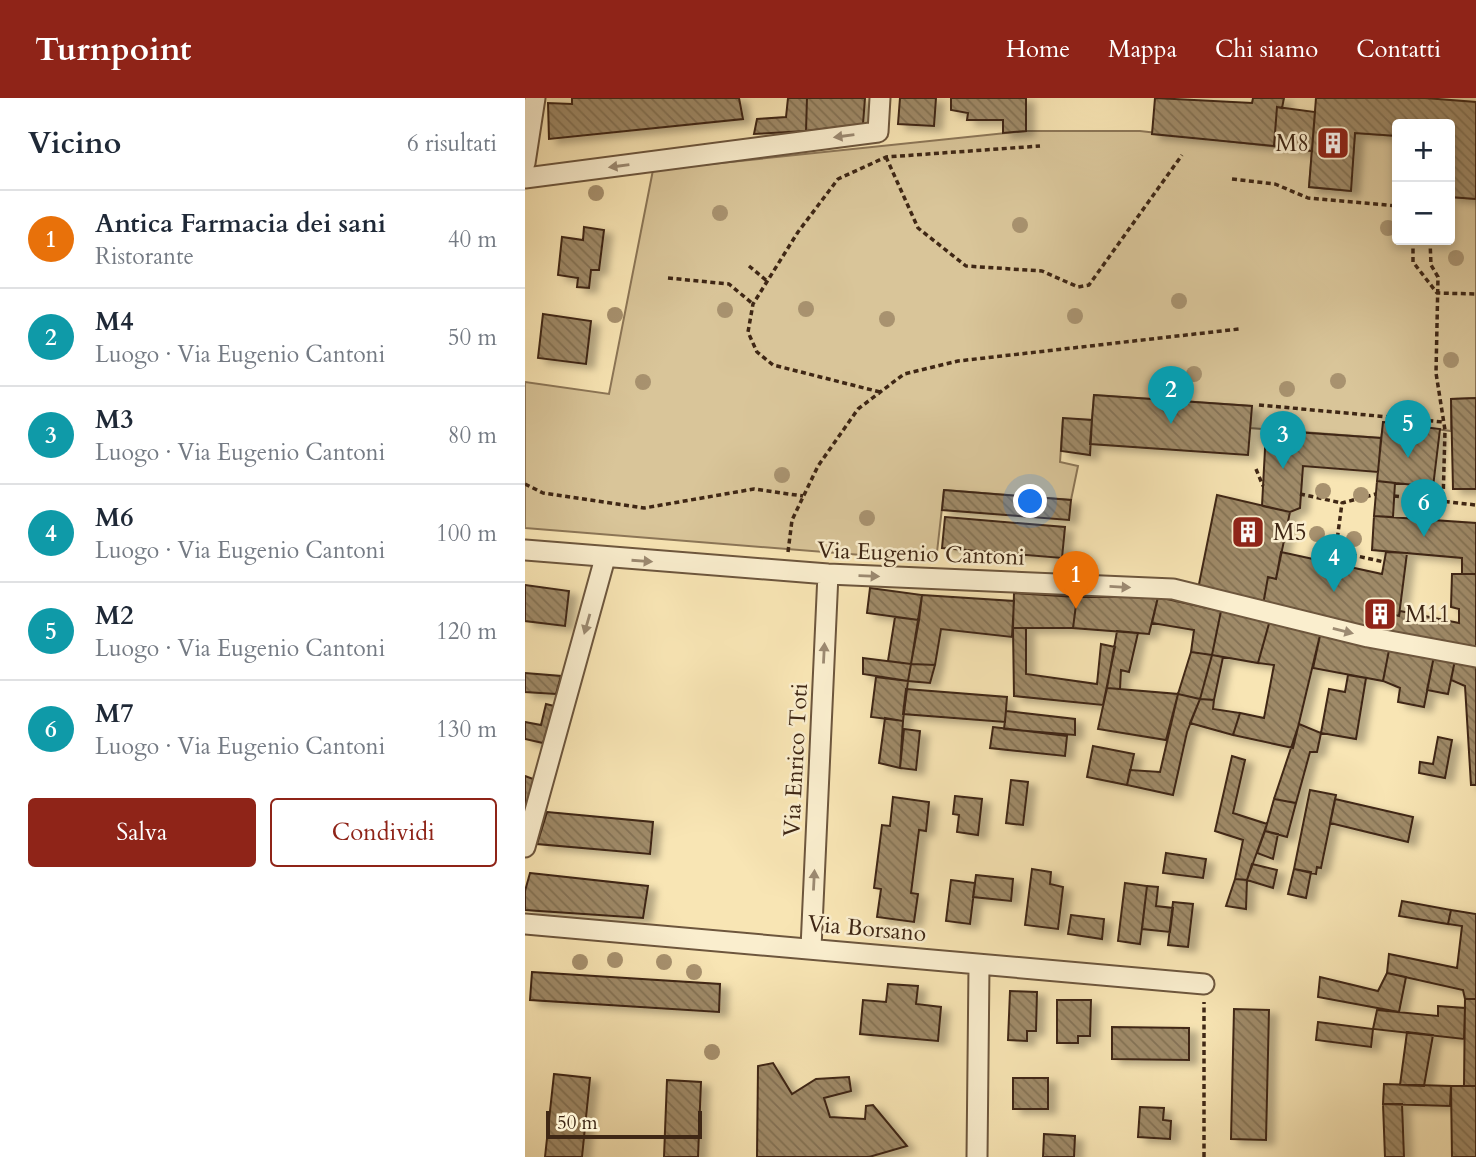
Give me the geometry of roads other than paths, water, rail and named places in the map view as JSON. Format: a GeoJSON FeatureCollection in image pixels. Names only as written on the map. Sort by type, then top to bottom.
{"type":"FeatureCollection","features":[{"type":"Feature","properties":{"kind":"street"},"geometry":{"type":"LineString","coordinates":[[525,163],[535,98]]}},
{"type":"Feature","properties":{"kind":"street"},"geometry":{"type":"LineString","coordinates":[[525,178],[878,132],[880,98]]}},
{"type":"Feature","properties":{"kind":"street","name":"Via Eugenio Cantoni"},"geometry":{"type":"LineString","coordinates":[[525,550],[785,572],[1173,589],[1369,638],[1476,657]]}},
{"type":"Feature","properties":{"kind":"street"},"geometry":{"type":"LineString","coordinates":[[525,848],[605,558]]}},
{"type":"Feature","properties":{"kind":"street","name":"Via Enrico Toti"},"geometry":{"type":"LineString","coordinates":[[811,948],[828,574]]}},
{"type":"Feature","properties":{"kind":"street","name":"Via Borsano"},"geometry":{"type":"LineString","coordinates":[[525,924],[964,961],[979,967],[1204,984]]}},
{"type":"Feature","properties":{"kind":"street"},"geometry":{"type":"LineString","coordinates":[[977,1157],[979,967]]}},
{"type":"Feature","properties":{"kind":"place","name":"M8"},"geometry":{"type":"Point","coordinates":[1333,143]}},
{"type":"Feature","properties":{"kind":"place","name":"M4"},"geometry":{"type":"Point","coordinates":[1171,424]}},
{"type":"Feature","properties":{"kind":"place","name":"M2"},"geometry":{"type":"Point","coordinates":[1408,458]}},
{"type":"Feature","properties":{"kind":"place","name":"M3"},"geometry":{"type":"Point","coordinates":[1283,469]}},
{"type":"Feature","properties":{"kind":"place","name":"M5"},"geometry":{"type":"Point","coordinates":[1248,532]}},
{"type":"Feature","properties":{"kind":"place","name":"M7"},"geometry":{"type":"Point","coordinates":[1424,537]}},
{"type":"Feature","properties":{"kind":"place","name":"M6"},"geometry":{"type":"Point","coordinates":[1334,592]}},
{"type":"Feature","properties":{"kind":"place","name":"Antica Farmacia dei sani"},"geometry":{"type":"Point","coordinates":[1076,609]}},
{"type":"Feature","properties":{"kind":"place","name":"M11"},"geometry":{"type":"Point","coordinates":[1380,614]}}]}
